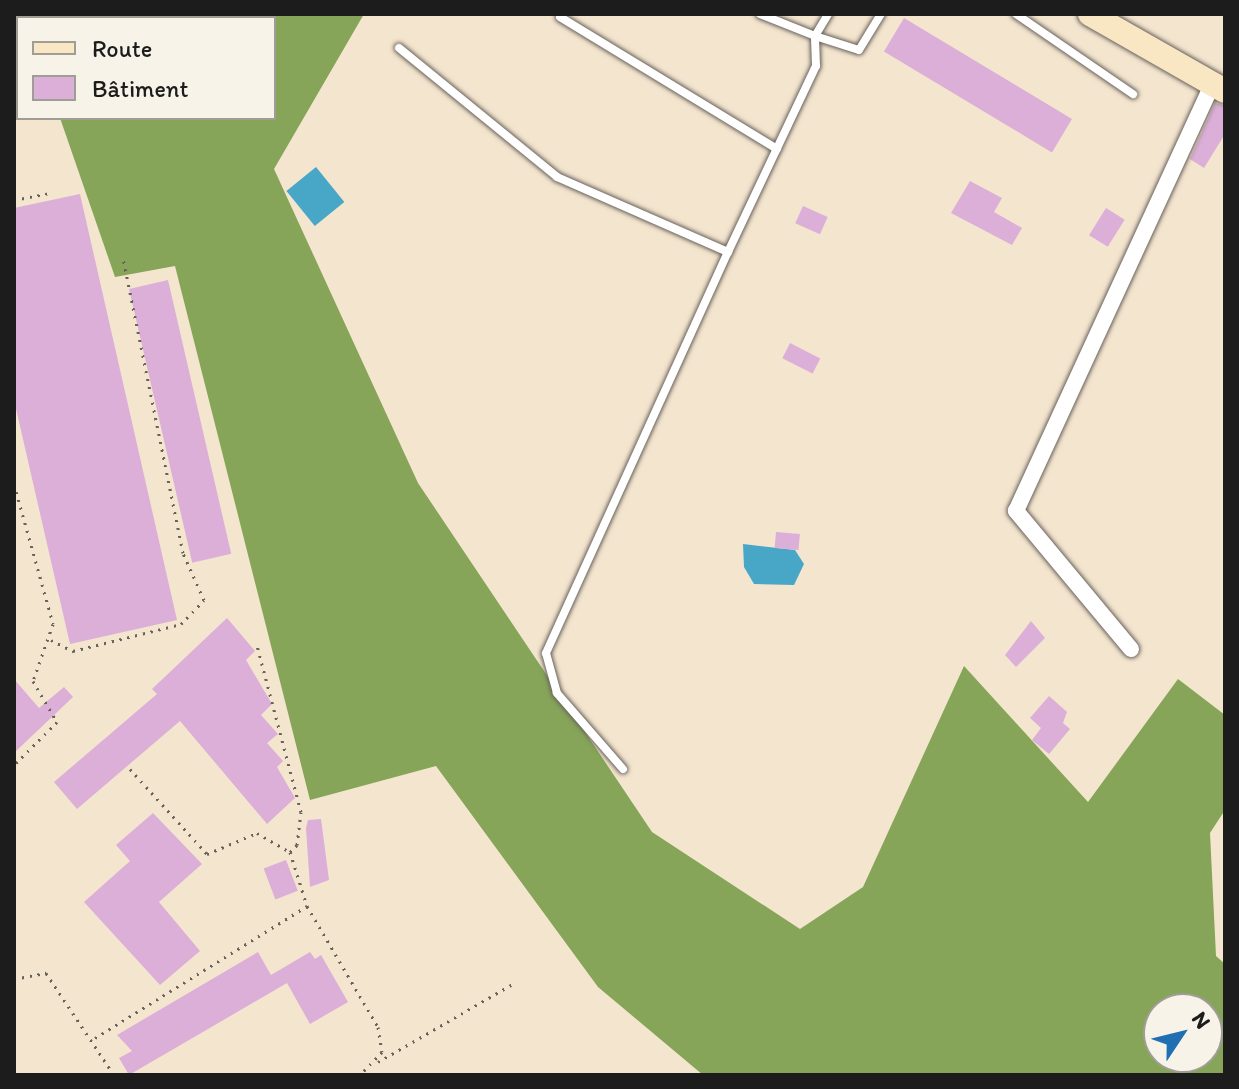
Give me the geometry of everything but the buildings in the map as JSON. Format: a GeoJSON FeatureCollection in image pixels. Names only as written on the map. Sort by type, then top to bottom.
{"type":"FeatureCollection","features":[{"type":"Feature","properties":{"kind":"main road"},"geometry":{"type":"LineString","coordinates":[[1090,14],[1218,87]]}},
{"type":"Feature","properties":{"kind":"street"},"geometry":{"type":"LineString","coordinates":[[1131,649],[1016,511],[1218,87]]}},
{"type":"Feature","properties":{"kind":"lane"},"geometry":{"type":"LineString","coordinates":[[760,14],[859,50],[881,14]]}},
{"type":"Feature","properties":{"kind":"lane"},"geometry":{"type":"LineString","coordinates":[[623,769],[557,693],[546,653],[816,66],[815,36],[828,14]]}},
{"type":"Feature","properties":{"kind":"lane"},"geometry":{"type":"LineString","coordinates":[[1016,14],[1133,94]]}},
{"type":"Feature","properties":{"kind":"lane"},"geometry":{"type":"LineString","coordinates":[[560,17],[777,149]]}},
{"type":"Feature","properties":{"kind":"lane"},"geometry":{"type":"LineString","coordinates":[[399,48],[557,177],[728,252]]}},
{"type":"Feature","properties":{"kind":"path"},"geometry":{"type":"LineString","coordinates":[[14,200],[49,193]]}},
{"type":"Feature","properties":{"kind":"path"},"geometry":{"type":"LineString","coordinates":[[51,640],[73,651],[181,624],[204,600],[183,553],[123,258]]}},
{"type":"Feature","properties":{"kind":"path"},"geometry":{"type":"LineString","coordinates":[[14,484],[51,640],[33,681],[55,728],[14,765]]}},
{"type":"Feature","properties":{"kind":"path"},"geometry":{"type":"LineString","coordinates":[[257,646],[301,812],[302,832],[290,852]]}},
{"type":"Feature","properties":{"kind":"path"},"geometry":{"type":"LineString","coordinates":[[130,769],[207,854],[257,833],[290,852],[307,906],[378,1027],[378,1062]]}},
{"type":"Feature","properties":{"kind":"path"},"geometry":{"type":"LineString","coordinates":[[95,1038],[307,906]]}},
{"type":"Feature","properties":{"kind":"path"},"geometry":{"type":"LineString","coordinates":[[14,979],[28,971],[46,973],[95,1038],[114,1075]]}},
{"type":"Feature","properties":{"kind":"path"},"geometry":{"type":"LineString","coordinates":[[360,1075],[516,982]]}},
{"type":"Feature","properties":{"kind":"green space"},"geometry":{"type":"Polygon","coordinates":[[[23,14],[364,14],[274,169],[418,483],[652,832],[800,929],[863,887],[964,666],[1088,802],[1178,679],[1225,715],[1225,810],[1210,833],[1216,956],[1225,964],[1225,1075],[703,1075],[598,987],[436,766],[310,800],[175,266],[115,277],[61,120],[276,120],[276,16],[23,14]]]}},
{"type":"Feature","properties":{"kind":"water"},"geometry":{"type":"Polygon","coordinates":[[[316,167],[344,202],[315,226],[286,191],[316,167]]]}},
{"type":"Feature","properties":{"kind":"water"},"geometry":{"type":"Polygon","coordinates":[[[743,544],[795,550],[804,564],[794,585],[754,584],[744,567],[743,544]]]}}]}
